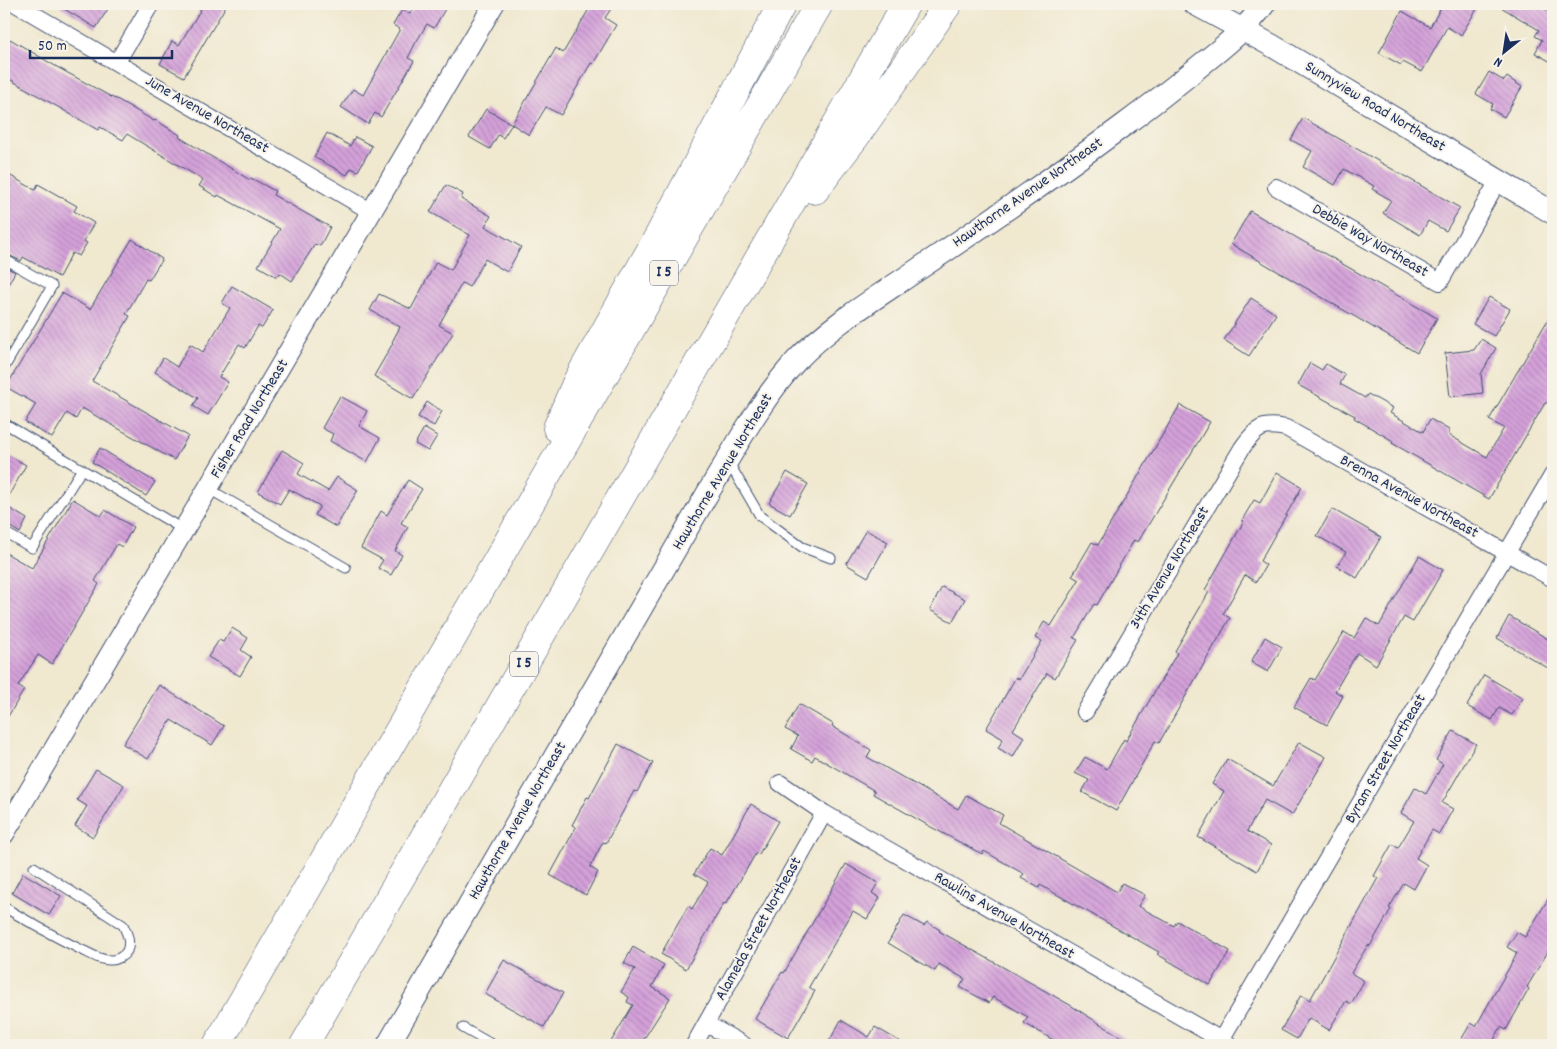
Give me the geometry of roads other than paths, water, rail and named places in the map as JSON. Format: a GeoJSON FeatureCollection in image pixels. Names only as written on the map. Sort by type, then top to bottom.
{"type":"FeatureCollection","features":[{"type":"Feature","properties":{"kind":"highway","name":"I 5"},"geometry":{"type":"LineString","coordinates":[[508,542],[577,381],[659,235],[782,4]]}},
{"type":"Feature","properties":{"kind":"highway","name":"I 5"},"geometry":{"type":"LineString","coordinates":[[217,1045],[819,4]]}},
{"type":"Feature","properties":{"kind":"highway","name":"I 5"},"geometry":{"type":"LineString","coordinates":[[304,1045],[906,4]]}},
{"type":"Feature","properties":{"kind":"highway"},"geometry":{"type":"LineString","coordinates":[[745,283],[856,136],[948,4]]}},
{"type":"Feature","properties":{"kind":"main road","name":"Sunnyview Road Northeast"},"geometry":{"type":"LineString","coordinates":[[1195,4],[1280,50],[1553,213]]}},
{"type":"Feature","properties":{"kind":"main road","name":"Hawthorne Avenue Northeast"},"geometry":{"type":"LineString","coordinates":[[388,1045],[727,461],[765,399],[797,361],[820,339],[1167,93],[1244,30],[1264,4]]}},
{"type":"Feature","properties":{"kind":"street","name":"June Avenue Northeast"},"geometry":{"type":"LineString","coordinates":[[16,4],[372,212]]}},
{"type":"Feature","properties":{"kind":"street"},"geometry":{"type":"LineString","coordinates":[[117,62],[151,4]]}},
{"type":"Feature","properties":{"kind":"street","name":"Fisher Road Northeast"},"geometry":{"type":"LineString","coordinates":[[4,834],[494,4]]}},
{"type":"Feature","properties":{"kind":"street","name":"Debbie Way Northeast"},"geometry":{"type":"LineString","coordinates":[[1276,187],[1440,282],[1498,181]]}},
{"type":"Feature","properties":{"kind":"street","name":"Brenna Avenue Northeast"},"geometry":{"type":"LineString","coordinates":[[1261,427],[1272,425],[1286,428],[1553,579]]}},
{"type":"Feature","properties":{"kind":"street","name":"34th Avenue Northeast"},"geometry":{"type":"LineString","coordinates":[[1085,712],[1242,448],[1251,434],[1261,427]]}},
{"type":"Feature","properties":{"kind":"street","name":"Byram Street Northeast"},"geometry":{"type":"LineString","coordinates":[[1223,1043],[1553,474]]}},
{"type":"Feature","properties":{"kind":"street","name":"Rawlins Avenue Northeast"},"geometry":{"type":"LineString","coordinates":[[780,784],[824,813],[1223,1043]]}},
{"type":"Feature","properties":{"kind":"street","name":"Alameda Street Northeast"},"geometry":{"type":"LineString","coordinates":[[694,1045],[824,813]]}},
{"type":"Feature","properties":{"kind":"street"},"geometry":{"type":"LineString","coordinates":[[707,1024],[744,1045]]}},
{"type":"Feature","properties":{"kind":"lane"},"geometry":{"type":"LineString","coordinates":[[4,259],[52,286],[4,368]]}},
{"type":"Feature","properties":{"kind":"lane"},"geometry":{"type":"LineString","coordinates":[[4,423],[184,530]]}},
{"type":"Feature","properties":{"kind":"lane"},"geometry":{"type":"LineString","coordinates":[[727,461],[760,516],[802,547],[831,558]]}},
{"type":"Feature","properties":{"kind":"lane"},"geometry":{"type":"LineString","coordinates":[[4,532],[32,548],[82,469]]}},
{"type":"Feature","properties":{"kind":"lane"},"geometry":{"type":"LineString","coordinates":[[209,489],[346,568]]}},
{"type":"Feature","properties":{"kind":"lane"},"geometry":{"type":"LineString","coordinates":[[4,907],[48,934],[100,958],[112,960],[120,958],[126,953],[129,945],[128,934],[123,925],[34,868]]}},
{"type":"Feature","properties":{"kind":"lane"},"geometry":{"type":"LineString","coordinates":[[463,1028],[493,1045]]}}]}
